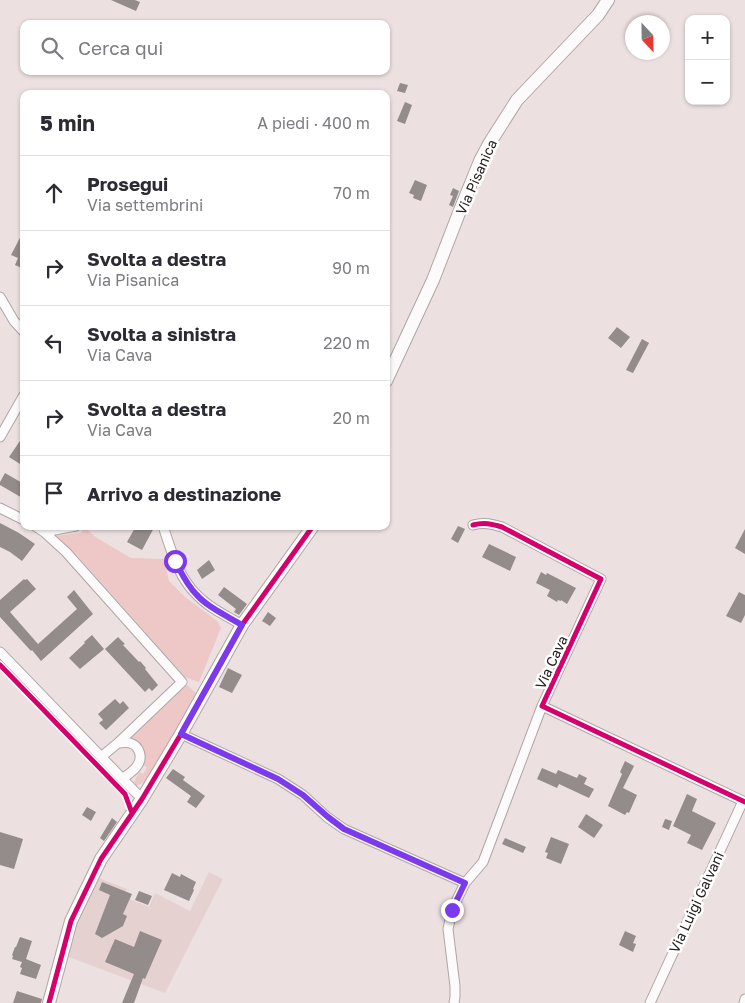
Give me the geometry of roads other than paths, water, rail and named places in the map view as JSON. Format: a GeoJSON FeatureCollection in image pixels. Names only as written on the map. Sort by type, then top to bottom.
{"type":"FeatureCollection","features":[{"type":"Feature","properties":{"kind":"street","name":"Via Pisanica"},"geometry":{"type":"LineString","coordinates":[[390,372],[433,280],[480,161],[489,144],[517,100],[598,15],[608,0]]}},
{"type":"Feature","properties":{"kind":"street"},"geometry":{"type":"LineString","coordinates":[[0,298],[20,328]]}},
{"type":"Feature","properties":{"kind":"street"},"geometry":{"type":"LineString","coordinates":[[0,437],[20,402]]}},
{"type":"Feature","properties":{"kind":"street"},"geometry":{"type":"LineString","coordinates":[[0,508],[20,518]]}},
{"type":"Feature","properties":{"kind":"street","name":"Via Cava"},"geometry":{"type":"LineString","coordinates":[[454,1003],[455,986],[448,929],[452,910],[465,883],[482,862],[542,706],[601,579],[502,527],[491,523],[473,525]]}},
{"type":"Feature","properties":{"kind":"street"},"geometry":{"type":"LineString","coordinates":[[41,530],[66,552],[182,682],[101,757]]}},
{"type":"Feature","properties":{"kind":"street"},"geometry":{"type":"LineString","coordinates":[[44,532],[55,530]]}},
{"type":"Feature","properties":{"kind":"street"},"geometry":{"type":"LineString","coordinates":[[164,530],[175,561],[187,583],[205,602],[242,625]]}},
{"type":"Feature","properties":{"kind":"street"},"geometry":{"type":"LineString","coordinates":[[49,1003],[71,921],[101,859],[142,799],[242,625],[310,530]]}},
{"type":"Feature","properties":{"kind":"street"},"geometry":{"type":"LineString","coordinates":[[0,652],[142,799]]}},
{"type":"Feature","properties":{"kind":"street","name":"Via Cava"},"geometry":{"type":"LineString","coordinates":[[542,706],[744,801]]}},
{"type":"Feature","properties":{"kind":"street"},"geometry":{"type":"LineString","coordinates":[[181,734],[278,779],[303,795],[344,829],[465,883]]}},
{"type":"Feature","properties":{"kind":"street"},"geometry":{"type":"LineString","coordinates":[[118,743],[134,745],[141,755],[138,766],[122,779]]}},
{"type":"Feature","properties":{"kind":"street","name":"Via Luigi Galvani"},"geometry":{"type":"LineString","coordinates":[[650,1003],[744,801]]}},
{"type":"Feature","properties":{"kind":"street"},"geometry":{"type":"LineString","coordinates":[[744,1003],[745,999]]}}]}
